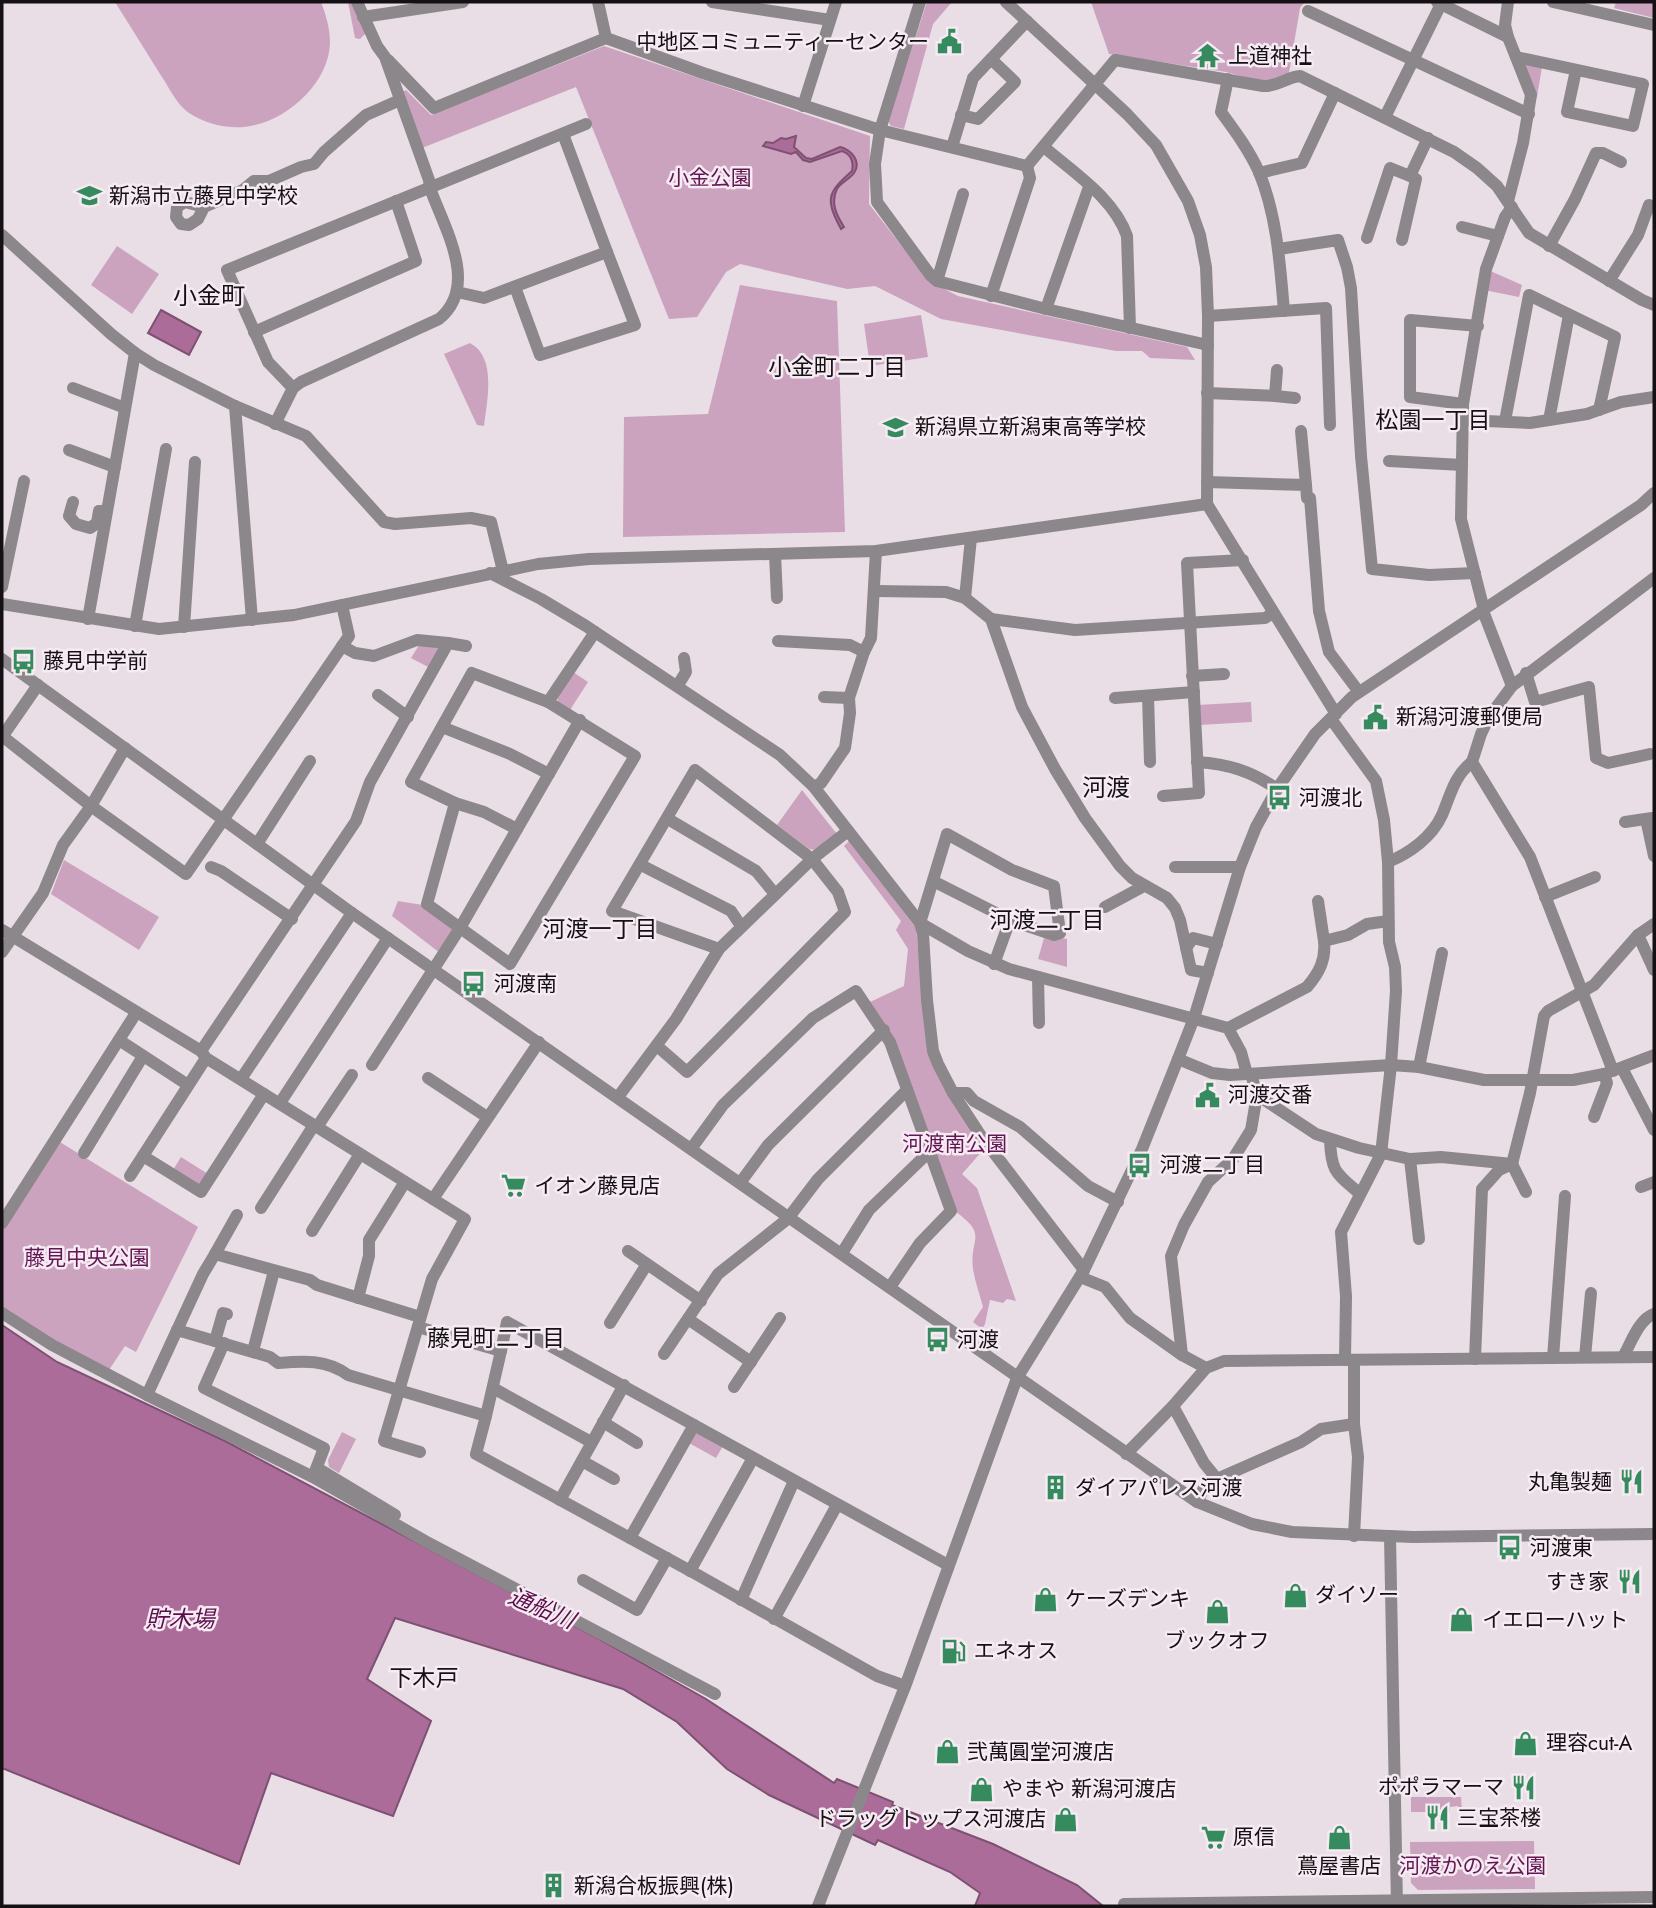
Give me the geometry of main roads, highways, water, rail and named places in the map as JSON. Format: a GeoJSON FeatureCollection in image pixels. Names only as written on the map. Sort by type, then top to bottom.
{"type":"FeatureCollection","features":[{"type":"Feature","properties":{"kind":"water"},"geometry":{"type":"Polygon","coordinates":[[[796,136],[794,147],[806,158],[812,159],[840,147],[851,153],[856,160],[854,173],[835,194],[835,209],[844,227],[841,229],[832,210],[831,197],[837,185],[852,171],[851,159],[842,151],[810,162],[803,160],[796,152],[791,154],[763,146],[766,142],[773,143],[781,138],[796,136]]]}},
{"type":"Feature","properties":{"kind":"water"},"geometry":{"type":"Polygon","coordinates":[[[161,310],[201,332],[189,355],[148,333],[161,310]]]}},
{"type":"Feature","properties":{"kind":"water","name":"貯木場"},"geometry":{"type":"Polygon","coordinates":[[[2,1325],[57,1362],[225,1441],[592,1635],[706,1699],[834,1783],[837,1779],[893,1802],[892,1805],[993,1844],[1077,1885],[1103,1906],[975,1906],[980,1893],[950,1872],[878,1840],[875,1845],[769,1795],[727,1769],[677,1722],[623,1689],[395,1618],[367,1679],[431,1721],[393,1816],[271,1773],[239,1864],[2,1768],[2,1325]]]}},
{"type":"Feature","properties":{"kind":"place","name":"中地区コミュニティーセンター"},"geometry":{"type":"Point","coordinates":[949,42]}},
{"type":"Feature","properties":{"kind":"place","name":"上道神社"},"geometry":{"type":"Point","coordinates":[1208,56]}},
{"type":"Feature","properties":{"kind":"place","name":"新潟市立藤見中学校"},"geometry":{"type":"Point","coordinates":[89,196]}},
{"type":"Feature","properties":{"kind":"place","name":"新潟県立新潟東高等学校"},"geometry":{"type":"Point","coordinates":[895,427]}},
{"type":"Feature","properties":{"kind":"place","name":"藤見中学前"},"geometry":{"type":"Point","coordinates":[23,661]}},
{"type":"Feature","properties":{"kind":"place","name":"新潟河渡郵便局"},"geometry":{"type":"Point","coordinates":[1376,717]}},
{"type":"Feature","properties":{"kind":"place","name":"河渡北"},"geometry":{"type":"Point","coordinates":[1279,798]}},
{"type":"Feature","properties":{"kind":"place","name":"河渡南"},"geometry":{"type":"Point","coordinates":[474,984]}},
{"type":"Feature","properties":{"kind":"place","name":"河渡交番"},"geometry":{"type":"Point","coordinates":[1208,1095]}},
{"type":"Feature","properties":{"kind":"place","name":"河渡二丁目"},"geometry":{"type":"Point","coordinates":[1140,1165]}},
{"type":"Feature","properties":{"kind":"place","name":"イオン藤見店"},"geometry":{"type":"Point","coordinates":[514,1186]}},
{"type":"Feature","properties":{"kind":"place","name":"河渡"},"geometry":{"type":"Point","coordinates":[937,1340]}},
{"type":"Feature","properties":{"kind":"place","name":"丸亀製麺"},"geometry":{"type":"Point","coordinates":[1632,1482]}},
{"type":"Feature","properties":{"kind":"place","name":"ダイアパレス河渡"},"geometry":{"type":"Point","coordinates":[1055,1488]}},
{"type":"Feature","properties":{"kind":"place","name":"河渡東"},"geometry":{"type":"Point","coordinates":[1510,1548]}},
{"type":"Feature","properties":{"kind":"place","name":"すき家"},"geometry":{"type":"Point","coordinates":[1629,1582]}},
{"type":"Feature","properties":{"kind":"place","name":"ダイソー"},"geometry":{"type":"Point","coordinates":[1295,1595]}},
{"type":"Feature","properties":{"kind":"place","name":"ケーズデンキ"},"geometry":{"type":"Point","coordinates":[1045,1599]}},
{"type":"Feature","properties":{"kind":"place","name":"ブックオフ"},"geometry":{"type":"Point","coordinates":[1217,1612]}},
{"type":"Feature","properties":{"kind":"place","name":"イエローハット"},"geometry":{"type":"Point","coordinates":[1462,1620]}},
{"type":"Feature","properties":{"kind":"place","name":"エネオス"},"geometry":{"type":"Point","coordinates":[954,1651]}},
{"type":"Feature","properties":{"kind":"place","name":"理容cut-A"},"geometry":{"type":"Point","coordinates":[1526,1743]}},
{"type":"Feature","properties":{"kind":"place","name":"弐萬圓堂河渡店"},"geometry":{"type":"Point","coordinates":[947,1752]}},
{"type":"Feature","properties":{"kind":"place","name":"ポポラマーマ"},"geometry":{"type":"Point","coordinates":[1524,1787]}},
{"type":"Feature","properties":{"kind":"place","name":"やまや 新潟河渡店"},"geometry":{"type":"Point","coordinates":[982,1789]}},
{"type":"Feature","properties":{"kind":"place","name":"三宝茶楼"},"geometry":{"type":"Point","coordinates":[1437,1818]}},
{"type":"Feature","properties":{"kind":"place","name":"ドラッグトップス河渡店"},"geometry":{"type":"Point","coordinates":[1066,1819]}},
{"type":"Feature","properties":{"kind":"place","name":"原信"},"geometry":{"type":"Point","coordinates":[1213,1837]}},
{"type":"Feature","properties":{"kind":"place","name":"蔦屋書店"},"geometry":{"type":"Point","coordinates":[1339,1837]}},
{"type":"Feature","properties":{"kind":"place","name":"新潟合板振興(株)"},"geometry":{"type":"Point","coordinates":[554,1886]}},
{"type":"Feature","properties":{"kind":"district","name":"小金町"},"geometry":{"type":"Point","coordinates":[209,295]}},
{"type":"Feature","properties":{"kind":"district","name":"小金町二丁目"},"geometry":{"type":"Point","coordinates":[837,367]}},
{"type":"Feature","properties":{"kind":"district","name":"松園一丁目"},"geometry":{"type":"Point","coordinates":[1433,420]}},
{"type":"Feature","properties":{"kind":"district","name":"河渡"},"geometry":{"type":"Point","coordinates":[1106,787]}},
{"type":"Feature","properties":{"kind":"district","name":"河渡二丁目"},"geometry":{"type":"Point","coordinates":[1047,920]}},
{"type":"Feature","properties":{"kind":"district","name":"河渡一丁目"},"geometry":{"type":"Point","coordinates":[600,929]}},
{"type":"Feature","properties":{"kind":"district","name":"藤見町二丁目"},"geometry":{"type":"Point","coordinates":[496,1338]}},
{"type":"Feature","properties":{"kind":"district","name":"下木戸"},"geometry":{"type":"Point","coordinates":[424,1678]}},
{"type":"Feature","properties":{"kind":"park label","name":"小金公園"},"geometry":{"type":"Point","coordinates":[710,178]}},
{"type":"Feature","properties":{"kind":"park label","name":"河渡南公園"},"geometry":{"type":"Point","coordinates":[955,1144]}},
{"type":"Feature","properties":{"kind":"park label","name":"藤見中央公園"},"geometry":{"type":"Point","coordinates":[87,1258]}},
{"type":"Feature","properties":{"kind":"park label","name":"河渡かのえ公園"},"geometry":{"type":"Point","coordinates":[1473,1866]}},
{"type":"Feature","properties":{"kind":"water label","name":"通船川"},"geometry":{"type":"Point","coordinates":[542,1608]}}]}
